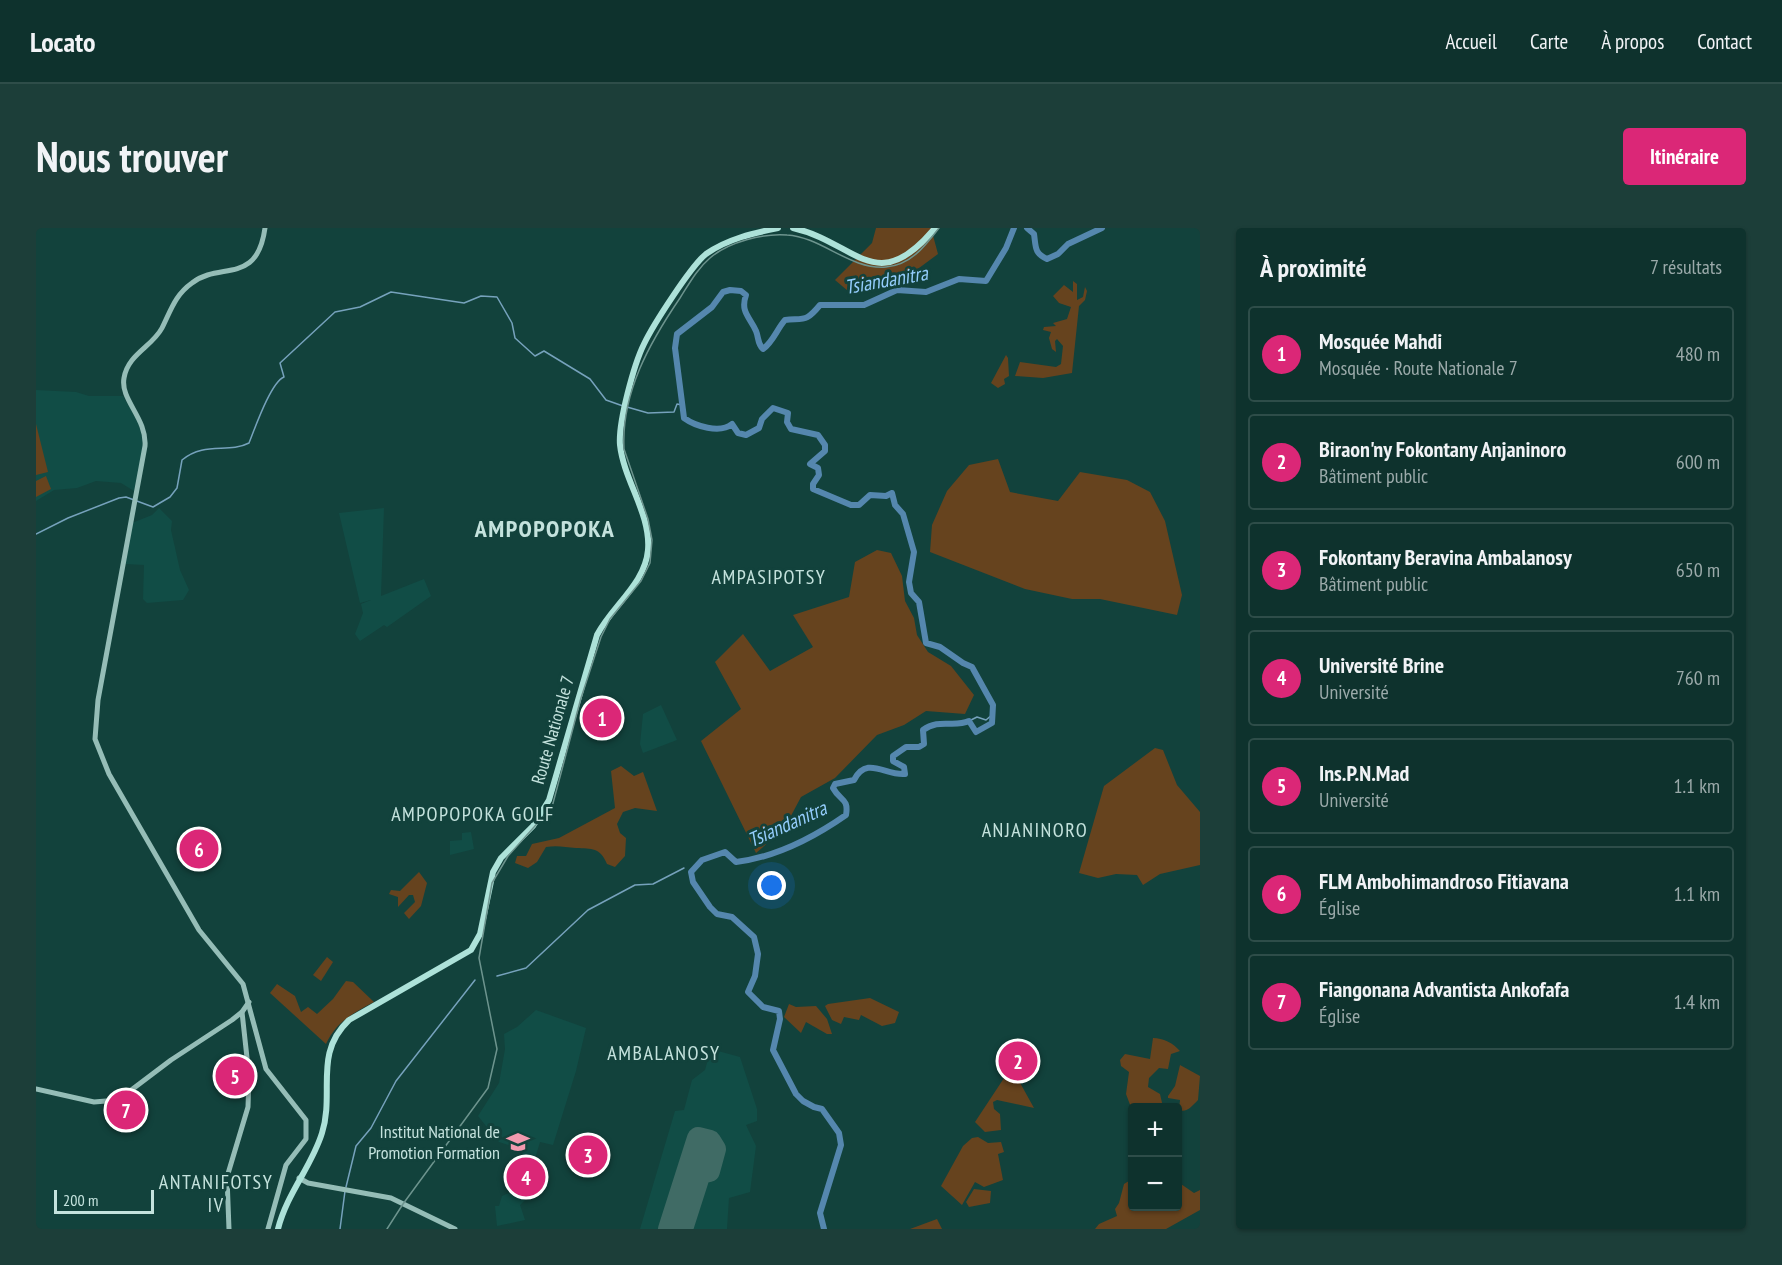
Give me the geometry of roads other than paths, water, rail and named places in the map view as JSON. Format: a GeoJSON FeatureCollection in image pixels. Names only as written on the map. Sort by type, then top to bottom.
{"type":"FeatureCollection","features":[{"type":"Feature","properties":{"kind":"main road","name":"Route Nationale 7"},"geometry":{"type":"LineString","coordinates":[[299,1178],[322,1132],[327,1059],[337,1033],[349,1020],[471,950],[480,934],[492,872],[501,858],[533,826],[549,800],[597,635],[604,621],[634,585],[648,552],[644,522],[622,457],[620,428],[644,344],[700,259],[721,244],[778,228]]}},
{"type":"Feature","properties":{"kind":"main road"},"geometry":{"type":"LineString","coordinates":[[793,228],[808,232],[861,260],[873,263],[903,259],[918,248],[935,228]]}},
{"type":"Feature","properties":{"kind":"main road"},"geometry":{"type":"LineString","coordinates":[[278,1229],[299,1178]]}},
{"type":"Feature","properties":{"kind":"street"},"geometry":{"type":"LineString","coordinates":[[265,228],[260,248],[241,269],[201,276],[180,294],[172,304],[162,328],[140,350],[123,380],[124,388],[141,418],[146,438],[98,700],[95,739],[108,774],[199,930],[243,984],[266,1069],[302,1112],[308,1129],[306,1140],[286,1165],[268,1229]]}},
{"type":"Feature","properties":{"kind":"street"},"geometry":{"type":"LineString","coordinates":[[36,1089],[94,1102],[118,1100],[178,1055],[242,1012],[249,1002]]}},
{"type":"Feature","properties":{"kind":"street"},"geometry":{"type":"LineString","coordinates":[[230,1229],[227,1177],[248,1107],[249,1076],[242,1012]]}},
{"type":"Feature","properties":{"kind":"street"},"geometry":{"type":"LineString","coordinates":[[299,1178],[308,1183],[395,1199],[455,1229]]}},
{"type":"Feature","properties":{"kind":"street"},"geometry":{"type":"LineString","coordinates":[[294,1188],[308,1183]]}},
{"type":"Feature","properties":{"kind":"waterway","name":"Tsiandanitra"},"geometry":{"type":"LineString","coordinates":[[824,1229],[820,1213],[841,1145],[839,1133],[822,1109],[803,1101],[796,1094],[773,1050],[780,1019],[779,1011],[763,1007],[748,992],[755,976],[758,954],[754,937],[732,917],[717,914],[710,907],[693,882],[691,872],[702,860],[725,852],[736,862],[766,856],[808,839],[846,815],[846,805],[833,788],[835,784],[854,780],[859,773],[871,768],[905,774],[904,767],[893,761],[893,756],[906,747],[919,747],[924,744],[923,730],[929,726],[969,721],[976,732],[992,723],[993,705],[972,667],[940,647],[926,643],[919,602],[911,593],[909,582],[914,552],[903,514],[895,505],[892,493],[886,496],[870,495],[859,505],[851,505],[813,489],[813,484],[819,475],[818,468],[810,464],[825,451],[825,445],[818,435],[791,429],[787,422],[788,413],[773,408],[762,419],[759,428],[746,435],[738,433],[732,424],[714,429],[694,424],[684,418],[675,348],[677,334],[712,307],[723,292],[730,290],[741,291],[746,295],[744,301],[746,314],[763,349],[770,343],[785,320],[805,318],[820,305],[864,305],[897,290],[926,292],[959,279],[986,281],[1006,248],[1014,228]]}},
{"type":"Feature","properties":{"kind":"waterway","name":"Tsiandanitra"},"geometry":{"type":"LineString","coordinates":[[1027,228],[1034,234],[1038,252],[1047,259],[1058,254],[1068,244],[1102,228]]}},
{"type":"Feature","properties":{"kind":"waterway"},"geometry":{"type":"LineString","coordinates":[[36,534],[68,518],[119,498],[126,497],[153,507],[170,497],[177,488],[182,460],[199,451],[233,448],[249,443],[269,396],[284,377],[280,363],[335,312],[360,307],[391,292],[464,303],[481,296],[497,297],[512,323],[515,338],[535,356],[544,351],[590,379],[606,400],[623,406]]}},
{"type":"Feature","properties":{"kind":"waterway"},"geometry":{"type":"LineString","coordinates":[[627,407],[648,413],[674,412],[677,404],[682,405]]}},
{"type":"Feature","properties":{"kind":"waterway"},"geometry":{"type":"LineString","coordinates":[[969,721],[977,717],[986,720],[993,714]]}},
{"type":"Feature","properties":{"kind":"waterway"},"geometry":{"type":"LineString","coordinates":[[497,976],[526,968],[588,910],[635,885],[653,884],[684,868]]}},
{"type":"Feature","properties":{"kind":"waterway"},"geometry":{"type":"LineString","coordinates":[[346,1187],[356,1146],[371,1128],[396,1081],[475,980]]}},
{"type":"Feature","properties":{"kind":"waterway"},"geometry":{"type":"LineString","coordinates":[[340,1229],[345,1191]]}},
{"type":"Feature","properties":{"kind":"railway"},"geometry":{"type":"LineString","coordinates":[[387,1229],[488,1088],[497,1049],[479,958],[492,883],[508,856],[552,807],[581,698],[601,637],[610,619],[641,581],[650,563],[652,540],[648,519],[624,449],[627,408],[632,388],[648,350],[701,267],[726,247],[757,237],[787,235],[812,241],[860,264],[886,267],[903,263],[917,254],[939,228]]}},
{"type":"Feature","properties":{"kind":"place","name":"Mosquée Mahdi"},"geometry":{"type":"Point","coordinates":[602,718]}},
{"type":"Feature","properties":{"kind":"place","name":"FLM Ambohimandroso Fitiavana"},"geometry":{"type":"Point","coordinates":[199,849]}},
{"type":"Feature","properties":{"kind":"place","name":"Biraon'ny Fokontany Anjaninoro"},"geometry":{"type":"Point","coordinates":[1018,1061]}},
{"type":"Feature","properties":{"kind":"place","name":"Ins.P.N.Mad"},"geometry":{"type":"Point","coordinates":[235,1076]}},
{"type":"Feature","properties":{"kind":"place","name":"Fiangonana Advantista Ankofafa"},"geometry":{"type":"Point","coordinates":[126,1110]}},
{"type":"Feature","properties":{"kind":"place","name":"Institut National de Promotion Formation"},"geometry":{"type":"Point","coordinates":[518,1142]}},
{"type":"Feature","properties":{"kind":"place","name":"Fokontany Beravina Ambalanosy"},"geometry":{"type":"Point","coordinates":[588,1155]}},
{"type":"Feature","properties":{"kind":"place","name":"Université Brine"},"geometry":{"type":"Point","coordinates":[526,1177]}},
{"type":"Feature","properties":{"kind":"district","name":"AMPOPOPOKA"},"geometry":{"type":"Point","coordinates":[545,529]}},
{"type":"Feature","properties":{"kind":"district","name":"AMPASIPOTSY"},"geometry":{"type":"Point","coordinates":[769,577]}},
{"type":"Feature","properties":{"kind":"district","name":"AMPOPOPOKA GOLF"},"geometry":{"type":"Point","coordinates":[473,814]}},
{"type":"Feature","properties":{"kind":"district","name":"ANJANINORO"},"geometry":{"type":"Point","coordinates":[1035,830]}},
{"type":"Feature","properties":{"kind":"district","name":"AMBALANOSY"},"geometry":{"type":"Point","coordinates":[664,1053]}},
{"type":"Feature","properties":{"kind":"district","name":"ANTANIFOTSY IV"},"geometry":{"type":"Point","coordinates":[216,1194]}}]}
